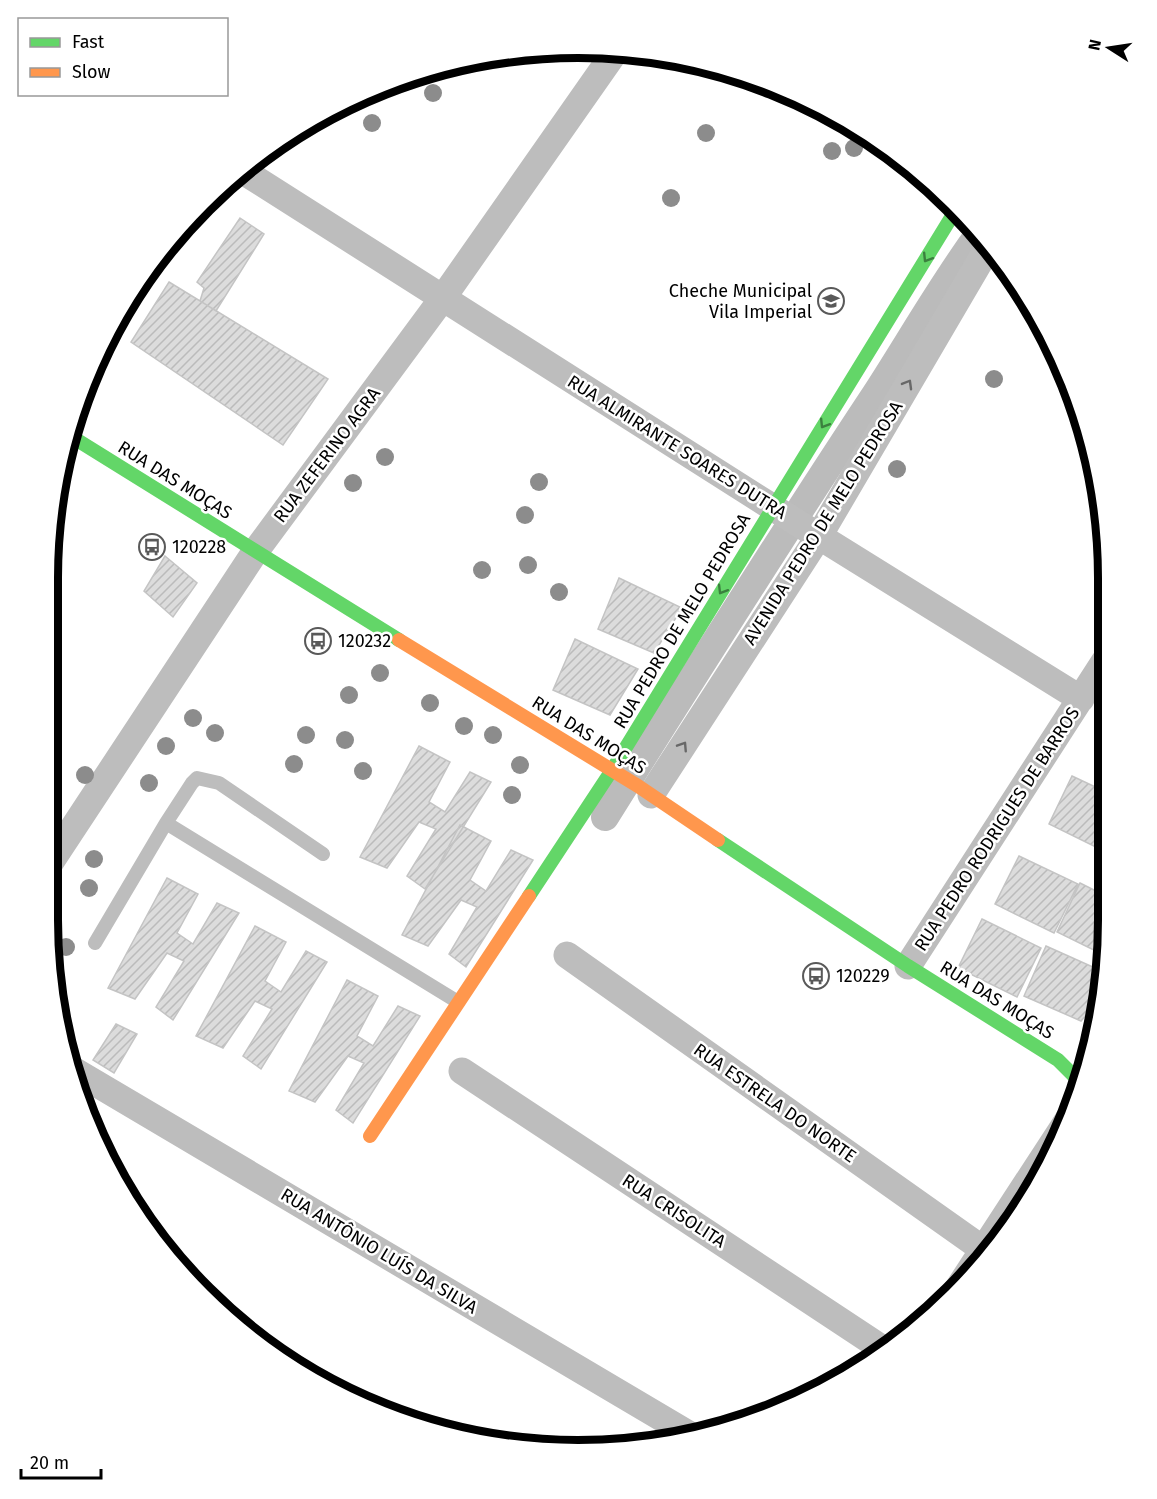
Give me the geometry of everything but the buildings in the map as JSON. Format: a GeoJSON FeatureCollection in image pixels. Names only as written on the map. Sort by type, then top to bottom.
{"type":"FeatureCollection","features":[{"type":"Feature","properties":{"kind":"street","name":"RUA ZEFERINO AGRA"},"geometry":{"type":"LineString","coordinates":[[58,850],[255,552],[442,299],[603,59]]}},
{"type":"Feature","properties":{"kind":"street","name":"RUA ALMIRANTE SOARES DUTRA"},"geometry":{"type":"LineString","coordinates":[[250,176],[815,534],[1081,699]]}},
{"type":"Feature","properties":{"kind":"street","name":"RUA PEDRO DE MELO PEDROSA"},"geometry":{"type":"LineString","coordinates":[[370,1136],[593,801],[615,772],[777,510],[952,217]]}},
{"type":"Feature","properties":{"kind":"street","name":"AVENIDA PEDRO DE MELO PEDROSA"},"geometry":{"type":"LineString","coordinates":[[644,790],[815,534],[984,254]]}},
{"type":"Feature","properties":{"kind":"street","name":"RUA DAS MOÇAS"},"geometry":{"type":"LineString","coordinates":[[77,440],[644,790],[908,966],[1058,1060],[1074,1076]]}},
{"type":"Feature","properties":{"kind":"street","name":"RUA PEDRO RODRIGUES DE BARROS"},"geometry":{"type":"LineString","coordinates":[[908,966],[1098,672]]}},
{"type":"Feature","properties":{"kind":"street","name":"RUA ESTRELA DO NORTE"},"geometry":{"type":"LineString","coordinates":[[567,956],[981,1248]]}},
{"type":"Feature","properties":{"kind":"street","name":"RUA CRISOLITA"},"geometry":{"type":"LineString","coordinates":[[462,1071],[878,1345]]}},
{"type":"Feature","properties":{"kind":"street","name":"RUA ANTÔNIO LUÍS DA SILVA"},"geometry":{"type":"LineString","coordinates":[[82,1075],[683,1430]]}},
{"type":"Feature","properties":{"kind":"street"},"geometry":{"type":"LineString","coordinates":[[1005,1217],[1031,1177]]}},
{"type":"Feature","properties":{"kind":"lane"},"geometry":{"type":"LineString","coordinates":[[95,943],[166,823],[197,778],[219,783],[323,854]]}},
{"type":"Feature","properties":{"kind":"lane"},"geometry":{"type":"LineString","coordinates":[[166,823],[458,1002]]}},
{"type":"Feature","properties":{"kind":"waterway"},"geometry":{"type":"LineString","coordinates":[[605,817],[974,242]]}},
{"type":"Feature","properties":{"kind":"traffic: fast"},"geometry":{"type":"LineString","coordinates":[[529,896],[612,770],[951,217]]}},
{"type":"Feature","properties":{"kind":"traffic: fast"},"geometry":{"type":"LineString","coordinates":[[77,440],[399,640]]}},
{"type":"Feature","properties":{"kind":"traffic: fast"},"geometry":{"type":"LineString","coordinates":[[718,840],[908,966],[1058,1060],[1074,1076]]}},
{"type":"Feature","properties":{"kind":"traffic: slow"},"geometry":{"type":"LineString","coordinates":[[399,640],[638,786],[718,840]]}},
{"type":"Feature","properties":{"kind":"traffic: slow"},"geometry":{"type":"LineString","coordinates":[[370,1136],[529,896]]}},
{"type":"Feature","properties":{"kind":"place","name":"Cheche Municipal Vila Imperial"},"geometry":{"type":"Point","coordinates":[831,301]}},
{"type":"Feature","properties":{"kind":"place","name":"120228"},"geometry":{"type":"Point","coordinates":[152,547]}},
{"type":"Feature","properties":{"kind":"place","name":"120232"},"geometry":{"type":"Point","coordinates":[318,641]}},
{"type":"Feature","properties":{"kind":"place","name":"120229"},"geometry":{"type":"Point","coordinates":[816,976]}}]}
